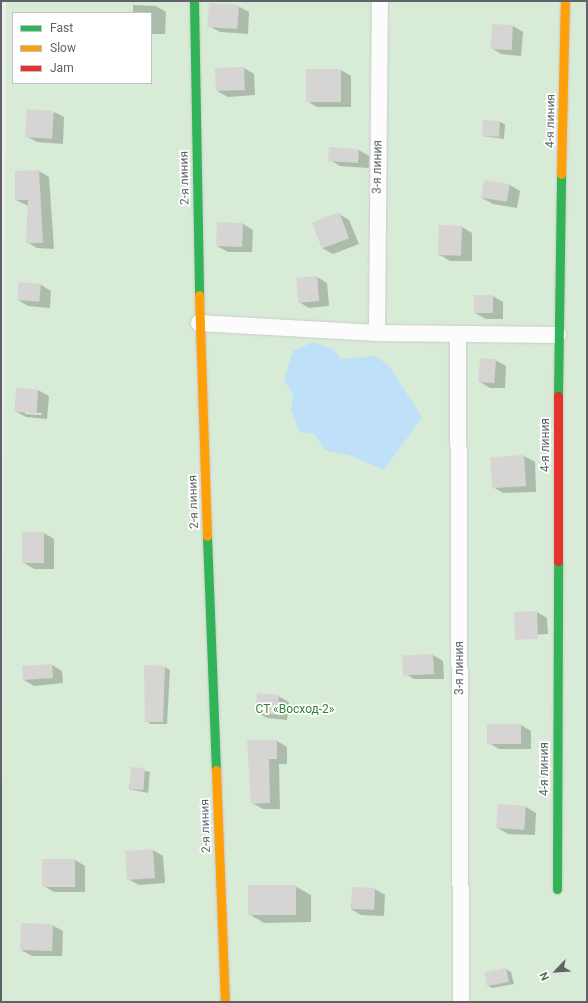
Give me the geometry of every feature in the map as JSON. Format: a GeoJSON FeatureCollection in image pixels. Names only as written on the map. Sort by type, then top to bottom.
{"type":"FeatureCollection","features":[{"type":"Feature","properties":{"kind":"street","name":"2-я линия"},"geometry":{"type":"LineString","coordinates":[[194,1],[199,323],[224,1002]]}},
{"type":"Feature","properties":{"kind":"street","name":"3-я линия"},"geometry":{"type":"LineString","coordinates":[[377,333],[380,1]]}},
{"type":"Feature","properties":{"kind":"street","name":"4-я линия"},"geometry":{"type":"LineString","coordinates":[[557,889],[558,335],[565,1]]}},
{"type":"Feature","properties":{"kind":"street"},"geometry":{"type":"LineString","coordinates":[[199,323],[377,333],[558,335]]}},
{"type":"Feature","properties":{"kind":"street","name":"3-я линия"},"geometry":{"type":"LineString","coordinates":[[458,334],[462,1002]]}},
{"type":"Feature","properties":{"kind":"green space","name":"СТ «Восход-2»"},"geometry":{"type":"Polygon","coordinates":[[[6,1],[587,1],[587,1002],[1,1002],[6,1]]]}},
{"type":"Feature","properties":{"kind":"water"},"geometry":{"type":"Polygon","coordinates":[[[313,342],[333,349],[341,359],[375,356],[388,365],[422,417],[384,470],[352,456],[325,450],[314,434],[299,432],[291,410],[293,394],[284,380],[293,351],[313,342]]]}},
{"type":"Feature","properties":{"kind":"building"},"geometry":{"type":"Polygon","coordinates":[[[209,3],[239,5],[237,29],[207,27],[209,3]]]}},
{"type":"Feature","properties":{"kind":"building"},"geometry":{"type":"Polygon","coordinates":[[[492,24],[513,25],[512,50],[491,49],[492,24]]]}},
{"type":"Feature","properties":{"kind":"building"},"geometry":{"type":"Polygon","coordinates":[[[244,67],[245,90],[216,91],[215,68],[244,67]]]}},
{"type":"Feature","properties":{"kind":"building"},"geometry":{"type":"Polygon","coordinates":[[[306,69],[341,69],[341,102],[306,102],[306,69]]]}},
{"type":"Feature","properties":{"kind":"building"},"geometry":{"type":"Polygon","coordinates":[[[27,109],[54,111],[52,139],[25,137],[27,109]]]}},
{"type":"Feature","properties":{"kind":"building"},"geometry":{"type":"Polygon","coordinates":[[[483,120],[500,121],[499,137],[482,136],[483,120]]]}},
{"type":"Feature","properties":{"kind":"building"},"geometry":{"type":"Polygon","coordinates":[[[329,147],[359,149],[358,163],[328,161],[329,147]]]}},
{"type":"Feature","properties":{"kind":"building"},"geometry":{"type":"Polygon","coordinates":[[[39,170],[43,243],[26,243],[28,200],[15,200],[15,171],[39,170]]]}},
{"type":"Feature","properties":{"kind":"building"},"geometry":{"type":"Polygon","coordinates":[[[484,180],[510,184],[507,202],[481,198],[484,180]]]}},
{"type":"Feature","properties":{"kind":"building"},"geometry":{"type":"Polygon","coordinates":[[[339,212],[349,238],[322,249],[312,222],[339,212]]]}},
{"type":"Feature","properties":{"kind":"building"},"geometry":{"type":"Polygon","coordinates":[[[217,222],[243,223],[242,247],[216,246],[217,222]]]}},
{"type":"Feature","properties":{"kind":"building"},"geometry":{"type":"Polygon","coordinates":[[[439,225],[462,226],[461,256],[438,255],[439,225]]]}},
{"type":"Feature","properties":{"kind":"building"},"geometry":{"type":"Polygon","coordinates":[[[317,276],[319,301],[298,303],[296,278],[317,276]]]}},
{"type":"Feature","properties":{"kind":"building"},"geometry":{"type":"Polygon","coordinates":[[[19,282],[41,284],[39,302],[17,300],[19,282]]]}},
{"type":"Feature","properties":{"kind":"building"},"geometry":{"type":"Polygon","coordinates":[[[474,295],[493,295],[493,313],[474,313],[474,295]]]}},
{"type":"Feature","properties":{"kind":"building"},"geometry":{"type":"Polygon","coordinates":[[[480,358],[496,359],[494,383],[478,382],[480,358]]]}},
{"type":"Feature","properties":{"kind":"building"},"geometry":{"type":"Polygon","coordinates":[[[16,388],[38,389],[37,413],[15,412],[16,388]]]}},
{"type":"Feature","properties":{"kind":"building"},"geometry":{"type":"Polygon","coordinates":[[[524,455],[526,486],[492,488],[490,457],[524,455]]]}},
{"type":"Feature","properties":{"kind":"building"},"geometry":{"type":"Polygon","coordinates":[[[22,532],[44,532],[44,563],[22,563],[22,532]]]}},
{"type":"Feature","properties":{"kind":"building"},"geometry":{"type":"Polygon","coordinates":[[[537,611],[538,639],[515,640],[514,612],[537,611]]]}},
{"type":"Feature","properties":{"kind":"building"},"geometry":{"type":"Polygon","coordinates":[[[433,654],[434,674],[403,676],[402,656],[433,654]]]}},
{"type":"Feature","properties":{"kind":"building"},"geometry":{"type":"Polygon","coordinates":[[[52,664],[53,678],[23,680],[22,666],[52,664]]]}},
{"type":"Feature","properties":{"kind":"building"},"geometry":{"type":"Polygon","coordinates":[[[144,665],[165,666],[163,722],[145,722],[144,665]]]}},
{"type":"Feature","properties":{"kind":"building"},"geometry":{"type":"Polygon","coordinates":[[[257,693],[279,695],[277,715],[255,713],[257,693]]]}},
{"type":"Feature","properties":{"kind":"building"},"geometry":{"type":"Polygon","coordinates":[[[487,724],[521,724],[521,744],[487,744],[487,724]]]}},
{"type":"Feature","properties":{"kind":"building"},"geometry":{"type":"Polygon","coordinates":[[[247,740],[277,740],[277,759],[269,759],[270,803],[251,804],[247,740]]]}},
{"type":"Feature","properties":{"kind":"building"},"geometry":{"type":"Polygon","coordinates":[[[131,767],[145,768],[143,790],[129,789],[131,767]]]}},
{"type":"Feature","properties":{"kind":"building"},"geometry":{"type":"Polygon","coordinates":[[[498,804],[526,806],[524,830],[496,828],[498,804]]]}},
{"type":"Feature","properties":{"kind":"building"},"geometry":{"type":"Polygon","coordinates":[[[153,849],[155,878],[127,880],[125,851],[153,849]]]}},
{"type":"Feature","properties":{"kind":"building"},"geometry":{"type":"Polygon","coordinates":[[[42,859],[75,859],[75,887],[42,887],[42,859]]]}},
{"type":"Feature","properties":{"kind":"building"},"geometry":{"type":"Polygon","coordinates":[[[248,885],[296,885],[296,915],[248,915],[248,885]]]}},
{"type":"Feature","properties":{"kind":"building"},"geometry":{"type":"Polygon","coordinates":[[[352,887],[375,888],[374,910],[351,909],[352,887]]]}},
{"type":"Feature","properties":{"kind":"building"},"geometry":{"type":"Polygon","coordinates":[[[21,923],[53,924],[52,951],[20,950],[21,923]]]}},
{"type":"Feature","properties":{"kind":"building"},"geometry":{"type":"Polygon","coordinates":[[[506,968],[509,982],[487,986],[484,973],[506,968]]]}},
{"type":"Feature","properties":{"kind":"traffic: fast"},"geometry":{"type":"LineString","coordinates":[[194,1],[199,295]]}},
{"type":"Feature","properties":{"kind":"traffic: fast"},"geometry":{"type":"LineString","coordinates":[[558,396],[561,174]]}},
{"type":"Feature","properties":{"kind":"traffic: fast"},"geometry":{"type":"LineString","coordinates":[[207,536],[216,770]]}},
{"type":"Feature","properties":{"kind":"traffic: fast"},"geometry":{"type":"LineString","coordinates":[[557,889],[558,561]]}},
{"type":"Feature","properties":{"kind":"traffic: slow"},"geometry":{"type":"LineString","coordinates":[[561,174],[565,1]]}},
{"type":"Feature","properties":{"kind":"traffic: slow"},"geometry":{"type":"LineString","coordinates":[[199,295],[207,536]]}},
{"type":"Feature","properties":{"kind":"traffic: slow"},"geometry":{"type":"LineString","coordinates":[[216,770],[225,1002]]}},
{"type":"Feature","properties":{"kind":"traffic: jam"},"geometry":{"type":"LineString","coordinates":[[558,396],[558,561]]}}]}
